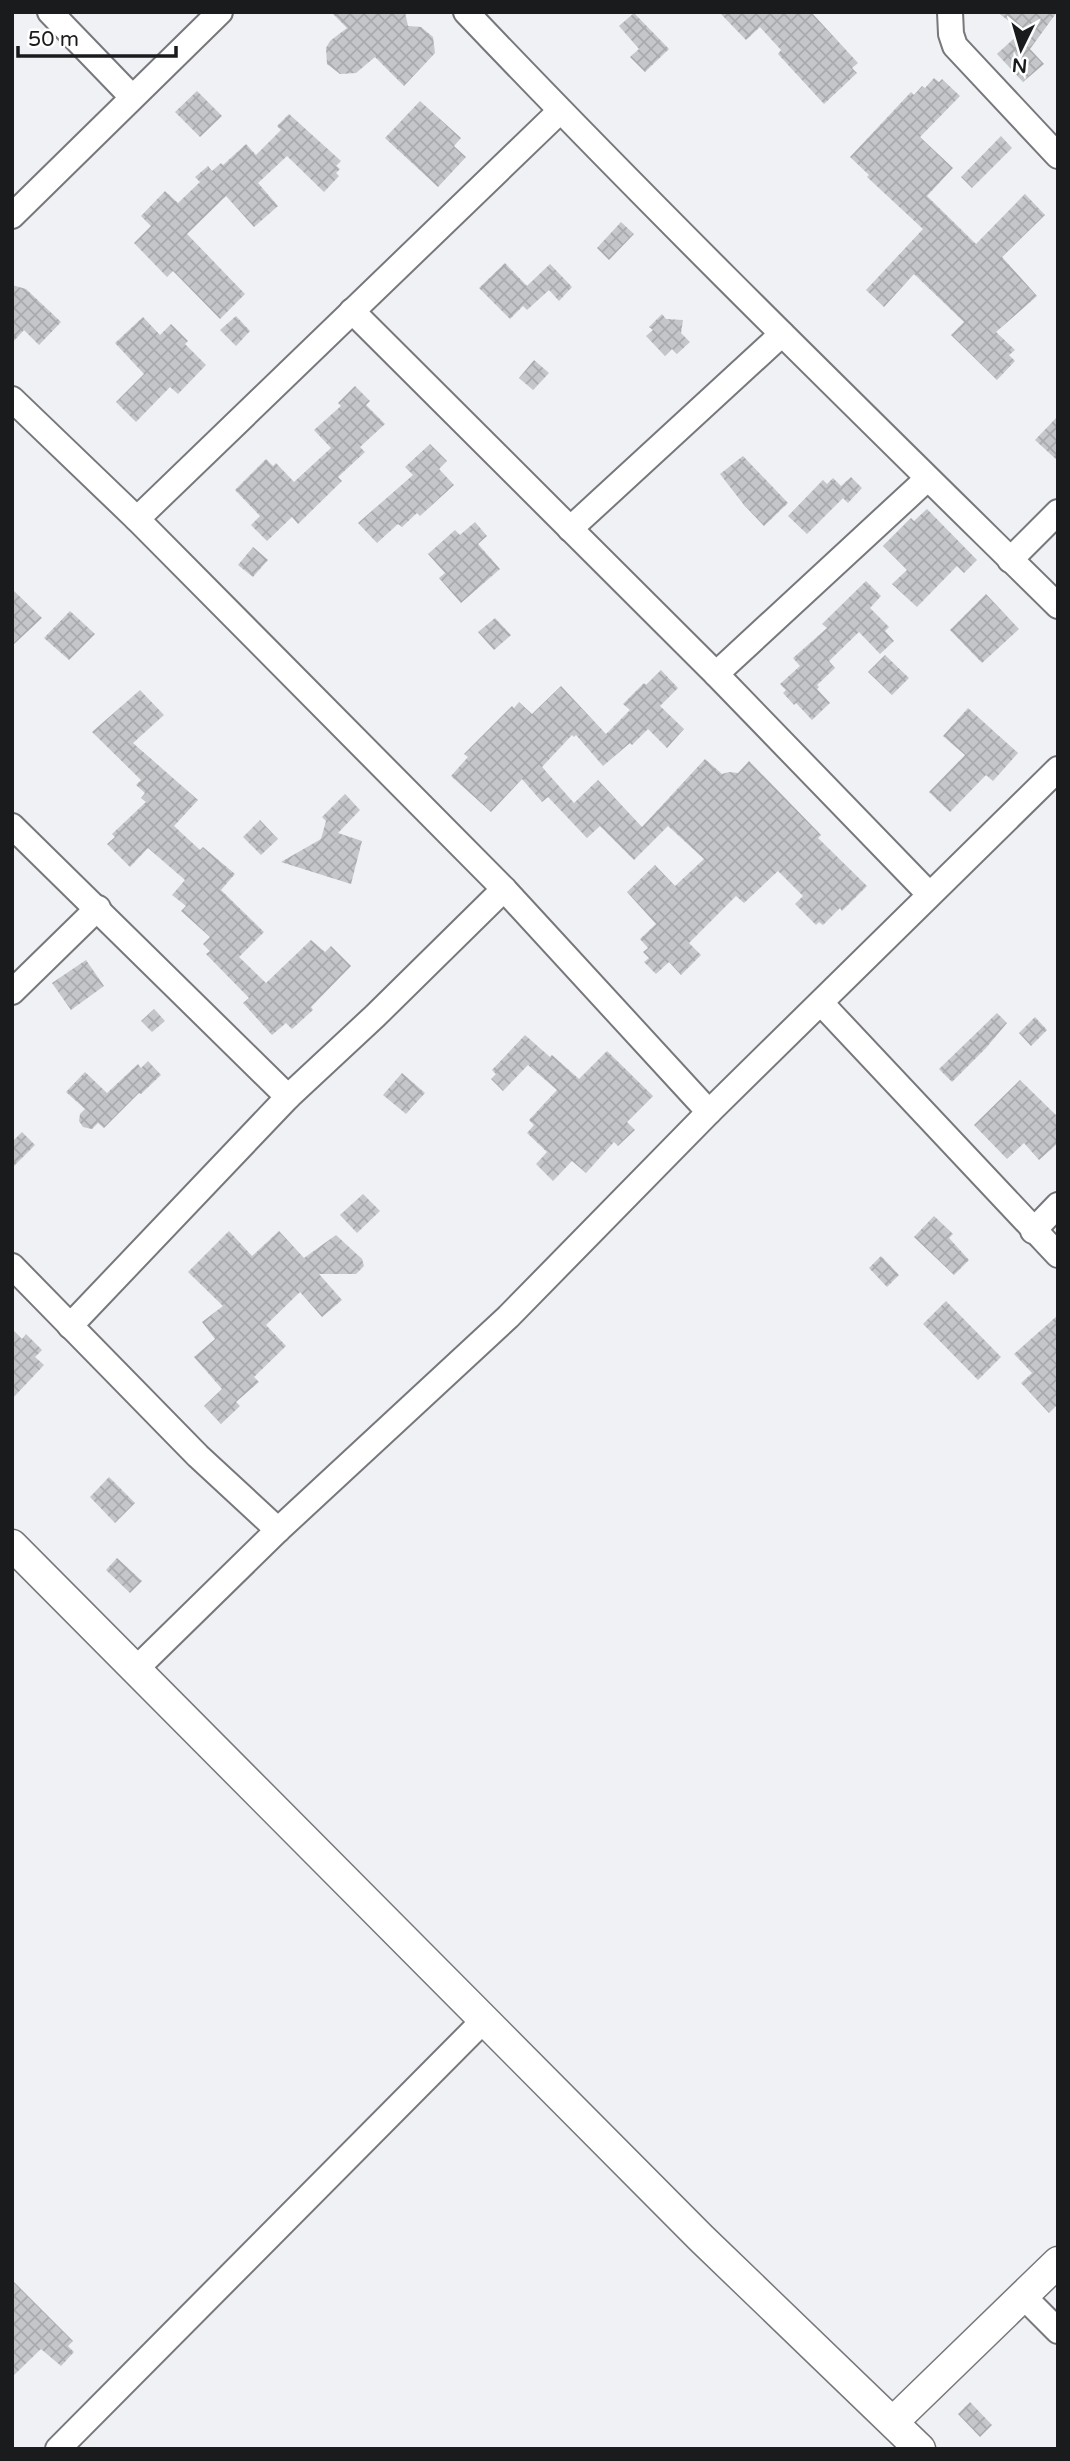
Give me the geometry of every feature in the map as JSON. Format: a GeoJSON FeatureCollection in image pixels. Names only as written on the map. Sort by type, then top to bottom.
{"type":"FeatureCollection","features":[{"type":"Feature","properties":{"kind":"street"},"geometry":{"type":"LineString","coordinates":[[50,12],[132,97]]}},
{"type":"Feature","properties":{"kind":"street"},"geometry":{"type":"LineString","coordinates":[[12,216],[220,12]]}},
{"type":"Feature","properties":{"kind":"street"},"geometry":{"type":"LineString","coordinates":[[466,12],[560,111],[782,334],[1058,606]]}},
{"type":"Feature","properties":{"kind":"street"},"geometry":{"type":"LineString","coordinates":[[950,12],[951,34],[955,46],[1058,156]]}},
{"type":"Feature","properties":{"kind":"street"},"geometry":{"type":"LineString","coordinates":[[137,519],[560,111]]}},
{"type":"Feature","properties":{"kind":"street"},"geometry":{"type":"LineString","coordinates":[[352,312],[716,674],[929,894]]}},
{"type":"Feature","properties":{"kind":"street"},"geometry":{"type":"LineString","coordinates":[[570,528],[782,334]]}},
{"type":"Feature","properties":{"kind":"street"},"geometry":{"type":"LineString","coordinates":[[12,399],[137,519],[504,889],[709,1112]]}},
{"type":"Feature","properties":{"kind":"street"},"geometry":{"type":"LineString","coordinates":[[716,674],[928,479]]}},
{"type":"Feature","properties":{"kind":"street"},"geometry":{"type":"LineString","coordinates":[[1010,560],[1058,512]]}},
{"type":"Feature","properties":{"kind":"street"},"geometry":{"type":"LineString","coordinates":[[135,1670],[278,1530],[508,1317],[709,1112],[1058,769]]}},
{"type":"Feature","properties":{"kind":"street"},"geometry":{"type":"LineString","coordinates":[[12,826],[288,1097]]}},
{"type":"Feature","properties":{"kind":"street"},"geometry":{"type":"LineString","coordinates":[[70,1326],[288,1097],[504,889]]}},
{"type":"Feature","properties":{"kind":"street"},"geometry":{"type":"LineString","coordinates":[[12,992],[98,908]]}},
{"type":"Feature","properties":{"kind":"street"},"geometry":{"type":"LineString","coordinates":[[821,1003],[1058,1255]]}},
{"type":"Feature","properties":{"kind":"street"},"geometry":{"type":"LineString","coordinates":[[1033,1231],[1058,1205]]}},
{"type":"Feature","properties":{"kind":"street"},"geometry":{"type":"LineString","coordinates":[[12,1266],[198,1456],[278,1530]]}},
{"type":"Feature","properties":{"kind":"street"},"geometry":{"type":"LineString","coordinates":[[12,1545],[701,2238],[920,2449]]}},
{"type":"Feature","properties":{"kind":"street"},"geometry":{"type":"LineString","coordinates":[[58,2449],[485,2019]]}},
{"type":"Feature","properties":{"kind":"street"},"geometry":{"type":"LineString","coordinates":[[893,2422],[1058,2262]]}},
{"type":"Feature","properties":{"kind":"street"},"geometry":{"type":"LineString","coordinates":[[1024,2297],[1058,2331]]}},
{"type":"Feature","properties":{"kind":"building"},"geometry":{"type":"Polygon","coordinates":[[[331,12],[405,12],[408,26],[421,27],[433,37],[435,53],[404,86],[375,57],[356,73],[340,74],[327,64],[326,48],[330,41],[347,28],[331,12]]]}},
{"type":"Feature","properties":{"kind":"building"},"geometry":{"type":"Polygon","coordinates":[[[719,12],[811,12],[858,63],[852,68],[857,73],[824,104],[778,54],[781,50],[760,27],[746,40],[719,12]]]}},
{"type":"Feature","properties":{"kind":"building"},"geometry":{"type":"Polygon","coordinates":[[[997,12],[1057,12],[1030,49],[1044,64],[1023,82],[997,54],[1022,31],[997,12]]]}},
{"type":"Feature","properties":{"kind":"building"},"geometry":{"type":"Polygon","coordinates":[[[634,13],[669,49],[645,72],[630,57],[639,49],[619,26],[634,13]]]}},
{"type":"Feature","properties":{"kind":"building"},"geometry":{"type":"Polygon","coordinates":[[[934,78],[939,82],[942,79],[960,96],[920,137],[953,168],[927,196],[976,244],[1025,194],[1045,215],[1002,257],[1037,296],[996,332],[1015,350],[1009,355],[1015,361],[997,380],[951,335],[964,322],[914,274],[884,307],[866,290],[923,229],[867,177],[869,175],[850,157],[911,92],[914,95],[934,78]]]}},
{"type":"Feature","properties":{"kind":"building"},"geometry":{"type":"Polygon","coordinates":[[[197,91],[222,116],[200,137],[175,112],[197,91]]]}},
{"type":"Feature","properties":{"kind":"building"},"geometry":{"type":"Polygon","coordinates":[[[420,101],[461,138],[454,146],[466,157],[438,187],[385,138],[420,101]]]}},
{"type":"Feature","properties":{"kind":"building"},"geometry":{"type":"Polygon","coordinates":[[[289,114],[341,161],[336,166],[340,169],[336,173],[339,176],[324,192],[287,156],[258,183],[278,206],[254,227],[226,196],[187,234],[245,294],[220,319],[173,271],[167,277],[134,243],[151,226],[141,216],[165,191],[178,203],[200,182],[195,177],[208,166],[212,171],[221,163],[223,165],[246,144],[256,155],[281,130],[277,126],[289,114]]]}},
{"type":"Feature","properties":{"kind":"building"},"geometry":{"type":"Polygon","coordinates":[[[1001,136],[1012,148],[972,188],[961,177],[1001,136]]]}},
{"type":"Feature","properties":{"kind":"building"},"geometry":{"type":"Polygon","coordinates":[[[621,222],[634,234],[609,260],[597,248],[621,222]]]}},
{"type":"Feature","properties":{"kind":"building"},"geometry":{"type":"Polygon","coordinates":[[[505,263],[527,286],[550,264],[572,287],[559,301],[549,290],[527,310],[523,306],[510,319],[479,288],[505,263]]]}},
{"type":"Feature","properties":{"kind":"building"},"geometry":{"type":"Polygon","coordinates":[[[12,285],[26,289],[61,322],[39,345],[24,330],[12,343],[12,285]]]}},
{"type":"Feature","properties":{"kind":"building"},"geometry":{"type":"Polygon","coordinates":[[[662,314],[666,319],[683,320],[681,333],[690,342],[677,354],[672,349],[665,356],[646,336],[653,330],[649,327],[662,314]]]}},
{"type":"Feature","properties":{"kind":"building"},"geometry":{"type":"Polygon","coordinates":[[[236,316],[250,331],[236,346],[220,330],[236,316]]]}},
{"type":"Feature","properties":{"kind":"building"},"geometry":{"type":"Polygon","coordinates":[[[143,317],[160,335],[171,324],[188,341],[185,344],[206,365],[178,394],[170,387],[136,422],[116,402],[144,374],[115,343],[143,317]]]}},
{"type":"Feature","properties":{"kind":"building"},"geometry":{"type":"Polygon","coordinates":[[[534,360],[549,373],[533,390],[519,378],[534,360]]]}},
{"type":"Feature","properties":{"kind":"building"},"geometry":{"type":"Polygon","coordinates":[[[355,386],[370,401],[366,405],[385,424],[360,447],[365,452],[338,477],[342,481],[298,524],[292,517],[267,541],[251,525],[260,516],[235,490],[266,459],[273,466],[276,463],[294,482],[331,448],[314,430],[341,406],[338,403],[355,386]]]}},
{"type":"Feature","properties":{"kind":"building"},"geometry":{"type":"Polygon","coordinates":[[[1058,416],[1058,461],[1035,440],[1058,416]]]}},
{"type":"Feature","properties":{"kind":"building"},"geometry":{"type":"Polygon","coordinates":[[[430,444],[447,461],[439,469],[454,485],[420,516],[417,513],[402,527],[398,524],[377,543],[358,523],[413,475],[405,467],[430,444]]]}},
{"type":"Feature","properties":{"kind":"building"},"geometry":{"type":"Polygon","coordinates":[[[743,456],[788,503],[764,526],[720,474],[743,456]]]}},
{"type":"Feature","properties":{"kind":"building"},"geometry":{"type":"Polygon","coordinates":[[[851,477],[862,488],[848,503],[843,498],[807,534],[788,516],[823,480],[827,484],[833,478],[841,486],[851,477]]]}},
{"type":"Feature","properties":{"kind":"building"},"geometry":{"type":"Polygon","coordinates":[[[927,509],[977,560],[964,573],[957,566],[917,607],[892,584],[907,570],[883,546],[911,518],[914,521],[927,509]]]}},
{"type":"Feature","properties":{"kind":"building"},"geometry":{"type":"Polygon","coordinates":[[[475,522],[487,536],[478,544],[500,569],[461,603],[439,578],[445,573],[428,554],[455,530],[460,535],[475,522]]]}},
{"type":"Feature","properties":{"kind":"building"},"geometry":{"type":"Polygon","coordinates":[[[253,547],[268,560],[253,577],[238,565],[253,547]]]}},
{"type":"Feature","properties":{"kind":"building"},"geometry":{"type":"Polygon","coordinates":[[[866,581],[881,596],[870,608],[889,627],[885,631],[894,641],[880,654],[859,632],[829,661],[835,668],[817,685],[817,689],[830,703],[812,720],[783,693],[786,690],[780,684],[800,666],[793,658],[827,628],[822,624],[866,581]]]}},
{"type":"Feature","properties":{"kind":"building"},"geometry":{"type":"Polygon","coordinates":[[[12,589],[42,618],[12,646],[12,589]]]}},
{"type":"Feature","properties":{"kind":"building"},"geometry":{"type":"Polygon","coordinates":[[[986,594],[1019,629],[982,663],[950,630],[986,594]]]}},
{"type":"Feature","properties":{"kind":"building"},"geometry":{"type":"Polygon","coordinates":[[[70,611],[95,634],[69,660],[44,638],[70,611]]]}},
{"type":"Feature","properties":{"kind":"building"},"geometry":{"type":"Polygon","coordinates":[[[495,618],[511,635],[494,650],[478,632],[495,618]]]}},
{"type":"Feature","properties":{"kind":"building"},"geometry":{"type":"Polygon","coordinates":[[[885,655],[909,678],[892,695],[868,672],[885,655]]]}},
{"type":"Feature","properties":{"kind":"building"},"geometry":{"type":"Polygon","coordinates":[[[661,670],[678,688],[660,706],[684,729],[667,748],[648,729],[632,745],[630,743],[603,766],[576,735],[572,735],[542,767],[574,803],[598,780],[642,827],[705,759],[722,774],[738,773],[749,761],[821,835],[818,838],[867,886],[842,911],[840,908],[823,925],[819,922],[816,925],[795,904],[803,896],[778,871],[744,903],[736,896],[689,943],[701,955],[681,975],[669,962],[656,974],[644,962],[649,958],[643,952],[648,948],[640,939],[656,924],[627,892],[655,865],[675,886],[704,859],[668,826],[634,860],[600,826],[587,838],[548,797],[542,802],[522,779],[491,812],[451,776],[468,757],[464,754],[519,702],[532,714],[561,686],[606,734],[630,710],[623,704],[661,670]]]}},
{"type":"Feature","properties":{"kind":"building"},"geometry":{"type":"Polygon","coordinates":[[[140,690],[164,715],[133,743],[198,800],[174,826],[200,850],[203,847],[235,874],[221,890],[264,932],[239,957],[266,983],[311,940],[325,952],[331,946],[351,966],[311,1007],[313,1010],[292,1029],[286,1023],[272,1035],[243,1003],[249,998],[206,954],[210,951],[203,944],[210,937],[181,911],[186,906],[172,895],[185,880],[148,848],[130,867],[107,844],[115,837],[112,834],[146,802],[141,798],[145,793],[136,785],[141,780],[92,732],[140,690]]]}},
{"type":"Feature","properties":{"kind":"building"},"geometry":{"type":"Polygon","coordinates":[[[968,708],[1018,753],[993,781],[986,775],[950,812],[929,792],[965,755],[943,736],[968,708]]]}},
{"type":"Feature","properties":{"kind":"building"},"geometry":{"type":"Polygon","coordinates":[[[345,794],[360,810],[338,833],[362,841],[351,884],[281,862],[321,839],[326,821],[322,817],[345,794]]]}},
{"type":"Feature","properties":{"kind":"building"},"geometry":{"type":"Polygon","coordinates":[[[260,820],[278,839],[261,855],[243,837],[260,820]]]}},
{"type":"Feature","properties":{"kind":"building"},"geometry":{"type":"Polygon","coordinates":[[[86,960],[104,986],[71,1010],[52,983],[86,960]]]}},
{"type":"Feature","properties":{"kind":"building"},"geometry":{"type":"Polygon","coordinates":[[[154,1009],[165,1021],[152,1032],[141,1021],[154,1009]]]}},
{"type":"Feature","properties":{"kind":"building"},"geometry":{"type":"Polygon","coordinates":[[[997,1013],[1007,1023],[952,1082],[939,1069],[997,1013]]]}},
{"type":"Feature","properties":{"kind":"building"},"geometry":{"type":"Polygon","coordinates":[[[1035,1017],[1047,1030],[1031,1046],[1019,1033],[1035,1017]]]}},
{"type":"Feature","properties":{"kind":"building"},"geometry":{"type":"Polygon","coordinates":[[[525,1035],[579,1079],[607,1051],[653,1096],[627,1122],[635,1130],[618,1146],[614,1142],[586,1173],[572,1161],[553,1181],[536,1164],[547,1152],[527,1133],[534,1125],[529,1120],[557,1090],[528,1065],[503,1091],[491,1079],[496,1074],[492,1070],[525,1035]]]}},
{"type":"Feature","properties":{"kind":"building"},"geometry":{"type":"Polygon","coordinates":[[[148,1061],[161,1075],[104,1128],[98,1123],[92,1129],[83,1127],[79,1121],[80,1114],[85,1109],[66,1092],[85,1072],[107,1093],[138,1064],[141,1068],[148,1061]]]}},
{"type":"Feature","properties":{"kind":"building"},"geometry":{"type":"Polygon","coordinates":[[[402,1073],[425,1093],[406,1114],[383,1095],[402,1073]]]}},
{"type":"Feature","properties":{"kind":"building"},"geometry":{"type":"Polygon","coordinates":[[[1020,1080],[1058,1117],[1058,1143],[1039,1160],[1024,1143],[1007,1159],[974,1125],[1020,1080]]]}},
{"type":"Feature","properties":{"kind":"building"},"geometry":{"type":"Polygon","coordinates":[[[22,1132],[35,1145],[12,1168],[12,1142],[22,1132]]]}},
{"type":"Feature","properties":{"kind":"building"},"geometry":{"type":"Polygon","coordinates":[[[363,1194],[380,1211],[357,1233],[340,1215],[363,1194]]]}},
{"type":"Feature","properties":{"kind":"building"},"geometry":{"type":"Polygon","coordinates":[[[934,1216],[953,1234],[949,1238],[969,1260],[954,1275],[914,1237],[934,1216]]]}},
{"type":"Feature","properties":{"kind":"building"},"geometry":{"type":"Polygon","coordinates":[[[229,1231],[252,1256],[279,1231],[304,1258],[336,1235],[362,1259],[364,1266],[356,1274],[319,1274],[342,1300],[322,1317],[300,1292],[266,1325],[286,1346],[254,1377],[259,1382],[236,1402],[240,1406],[221,1424],[204,1406],[222,1389],[194,1357],[215,1339],[202,1322],[223,1306],[188,1272],[229,1231]]]}},
{"type":"Feature","properties":{"kind":"building"},"geometry":{"type":"Polygon","coordinates":[[[881,1256],[899,1275],[887,1287],[869,1268],[881,1256]]]}},
{"type":"Feature","properties":{"kind":"building"},"geometry":{"type":"Polygon","coordinates":[[[946,1301],[1001,1357],[978,1380],[923,1324],[946,1301]]]}},
{"type":"Feature","properties":{"kind":"building"},"geometry":{"type":"Polygon","coordinates":[[[1058,1315],[1058,1404],[1049,1413],[1021,1383],[1032,1373],[1014,1354],[1058,1315]]]}},
{"type":"Feature","properties":{"kind":"building"},"geometry":{"type":"Polygon","coordinates":[[[12,1329],[22,1339],[26,1334],[42,1350],[35,1357],[44,1365],[12,1399],[12,1329]]]}},
{"type":"Feature","properties":{"kind":"building"},"geometry":{"type":"Polygon","coordinates":[[[109,1477],[135,1503],[115,1523],[90,1497],[109,1477]]]}},
{"type":"Feature","properties":{"kind":"building"},"geometry":{"type":"Polygon","coordinates":[[[117,1558],[142,1581],[130,1593],[106,1570],[117,1558]]]}},
{"type":"Feature","properties":{"kind":"building"},"geometry":{"type":"Polygon","coordinates":[[[12,2280],[73,2341],[68,2346],[74,2352],[61,2366],[41,2349],[12,2377],[12,2280]]]}},
{"type":"Feature","properties":{"kind":"building"},"geometry":{"type":"Polygon","coordinates":[[[970,2402],[992,2425],[980,2437],[958,2414],[970,2402]]]}}]}
